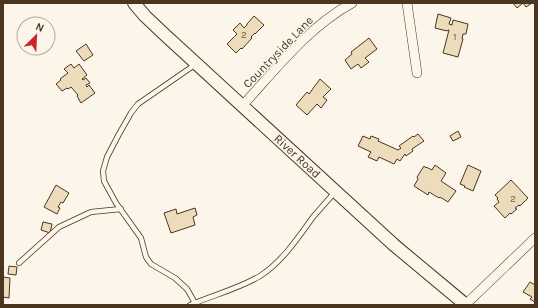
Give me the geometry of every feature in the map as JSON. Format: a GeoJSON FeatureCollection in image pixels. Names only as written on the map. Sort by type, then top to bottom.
{"type":"FeatureCollection","features":[{"type":"Feature","properties":{"kind":"main road","name":"River Road"},"geometry":{"type":"LineString","coordinates":[[134,3],[159,30],[335,192],[394,245],[466,305]]}},
{"type":"Feature","properties":{"kind":"street","name":"Countryside Lane"},"geometry":{"type":"LineString","coordinates":[[242,106],[307,36],[332,16],[352,3]]}},
{"type":"Feature","properties":{"kind":"street"},"geometry":{"type":"LineString","coordinates":[[407,3],[417,73]]}},
{"type":"Feature","properties":{"kind":"street"},"geometry":{"type":"LineString","coordinates":[[466,305],[535,238]]}},
{"type":"Feature","properties":{"kind":"lane"},"geometry":{"type":"LineString","coordinates":[[195,303],[187,289],[175,278],[151,264],[146,257],[141,238],[104,181],[103,170],[107,157],[118,134],[138,104],[196,64]]}},
{"type":"Feature","properties":{"kind":"lane"},"geometry":{"type":"LineString","coordinates":[[190,305],[229,291],[262,274],[290,248],[314,216],[335,192]]}},
{"type":"Feature","properties":{"kind":"lane"},"geometry":{"type":"LineString","coordinates":[[20,263],[60,227],[91,212],[121,209]]}},
{"type":"Feature","properties":{"kind":"building"},"geometry":{"type":"Polygon","coordinates":[[[513,3],[523,3],[517,8],[513,3]]]}},
{"type":"Feature","properties":{"kind":"building"},"geometry":{"type":"Polygon","coordinates":[[[523,3],[532,3],[526,7],[523,3]]]}},
{"type":"Feature","properties":{"kind":"building"},"geometry":{"type":"Polygon","coordinates":[[[438,14],[451,18],[449,24],[452,25],[453,20],[468,24],[466,34],[463,34],[458,57],[443,53],[449,30],[447,31],[435,28],[438,14]]]}},
{"type":"Feature","properties":{"kind":"building"},"geometry":{"type":"Polygon","coordinates":[[[254,16],[264,25],[251,37],[252,38],[242,49],[241,48],[236,53],[227,44],[237,34],[233,30],[240,23],[244,28],[254,16]]]}},
{"type":"Feature","properties":{"kind":"building"},"geometry":{"type":"Polygon","coordinates":[[[369,38],[377,49],[365,58],[369,62],[361,68],[358,64],[351,69],[345,60],[352,54],[351,52],[369,38]]]}},
{"type":"Feature","properties":{"kind":"building"},"geometry":{"type":"Polygon","coordinates":[[[86,44],[93,55],[84,61],[76,51],[86,44]]]}},
{"type":"Feature","properties":{"kind":"building"},"geometry":{"type":"Polygon","coordinates":[[[71,64],[74,68],[79,64],[87,75],[82,79],[83,80],[86,78],[90,83],[86,85],[87,87],[89,85],[95,93],[81,103],[77,96],[78,95],[71,87],[62,91],[56,84],[68,73],[64,69],[71,64]]]}},
{"type":"Feature","properties":{"kind":"building"},"geometry":{"type":"Polygon","coordinates":[[[320,79],[331,89],[323,97],[327,100],[321,108],[317,104],[307,115],[296,105],[307,92],[309,94],[320,79]]]}},
{"type":"Feature","properties":{"kind":"building"},"geometry":{"type":"Polygon","coordinates":[[[458,131],[461,137],[453,141],[450,136],[458,131]]]}},
{"type":"Feature","properties":{"kind":"building"},"geometry":{"type":"Polygon","coordinates":[[[418,134],[424,141],[412,149],[413,151],[406,156],[405,154],[400,161],[397,159],[394,164],[379,157],[377,161],[368,157],[371,152],[358,146],[363,136],[370,139],[371,136],[379,139],[378,141],[398,150],[401,148],[399,146],[418,134]]]}},
{"type":"Feature","properties":{"kind":"building"},"geometry":{"type":"Polygon","coordinates":[[[435,165],[446,173],[441,181],[456,191],[448,202],[429,192],[428,195],[414,186],[418,179],[417,177],[424,166],[432,170],[435,165]]]}},
{"type":"Feature","properties":{"kind":"building"},"geometry":{"type":"Polygon","coordinates":[[[468,165],[481,171],[473,191],[460,184],[468,165]]]}},
{"type":"Feature","properties":{"kind":"building"},"geometry":{"type":"Polygon","coordinates":[[[511,180],[528,198],[505,218],[494,206],[499,202],[495,195],[511,180]]]}},
{"type":"Feature","properties":{"kind":"building"},"geometry":{"type":"Polygon","coordinates":[[[56,185],[69,193],[63,203],[61,202],[58,207],[60,208],[57,214],[44,207],[56,185]]]}},
{"type":"Feature","properties":{"kind":"building"},"geometry":{"type":"Polygon","coordinates":[[[195,208],[197,215],[193,217],[195,225],[171,233],[164,213],[176,209],[177,214],[195,208]]]}},
{"type":"Feature","properties":{"kind":"building"},"geometry":{"type":"Polygon","coordinates":[[[43,222],[52,224],[50,233],[41,230],[43,222]]]}},
{"type":"Feature","properties":{"kind":"building"},"geometry":{"type":"Polygon","coordinates":[[[9,266],[17,267],[16,275],[8,274],[9,266]]]}},
{"type":"Feature","properties":{"kind":"building"},"geometry":{"type":"Polygon","coordinates":[[[3,277],[10,278],[9,298],[3,297],[3,277]]]}},
{"type":"Feature","properties":{"kind":"building"},"geometry":{"type":"Polygon","coordinates":[[[530,282],[535,285],[535,302],[530,299],[532,297],[523,292],[530,282]]]}}]}
